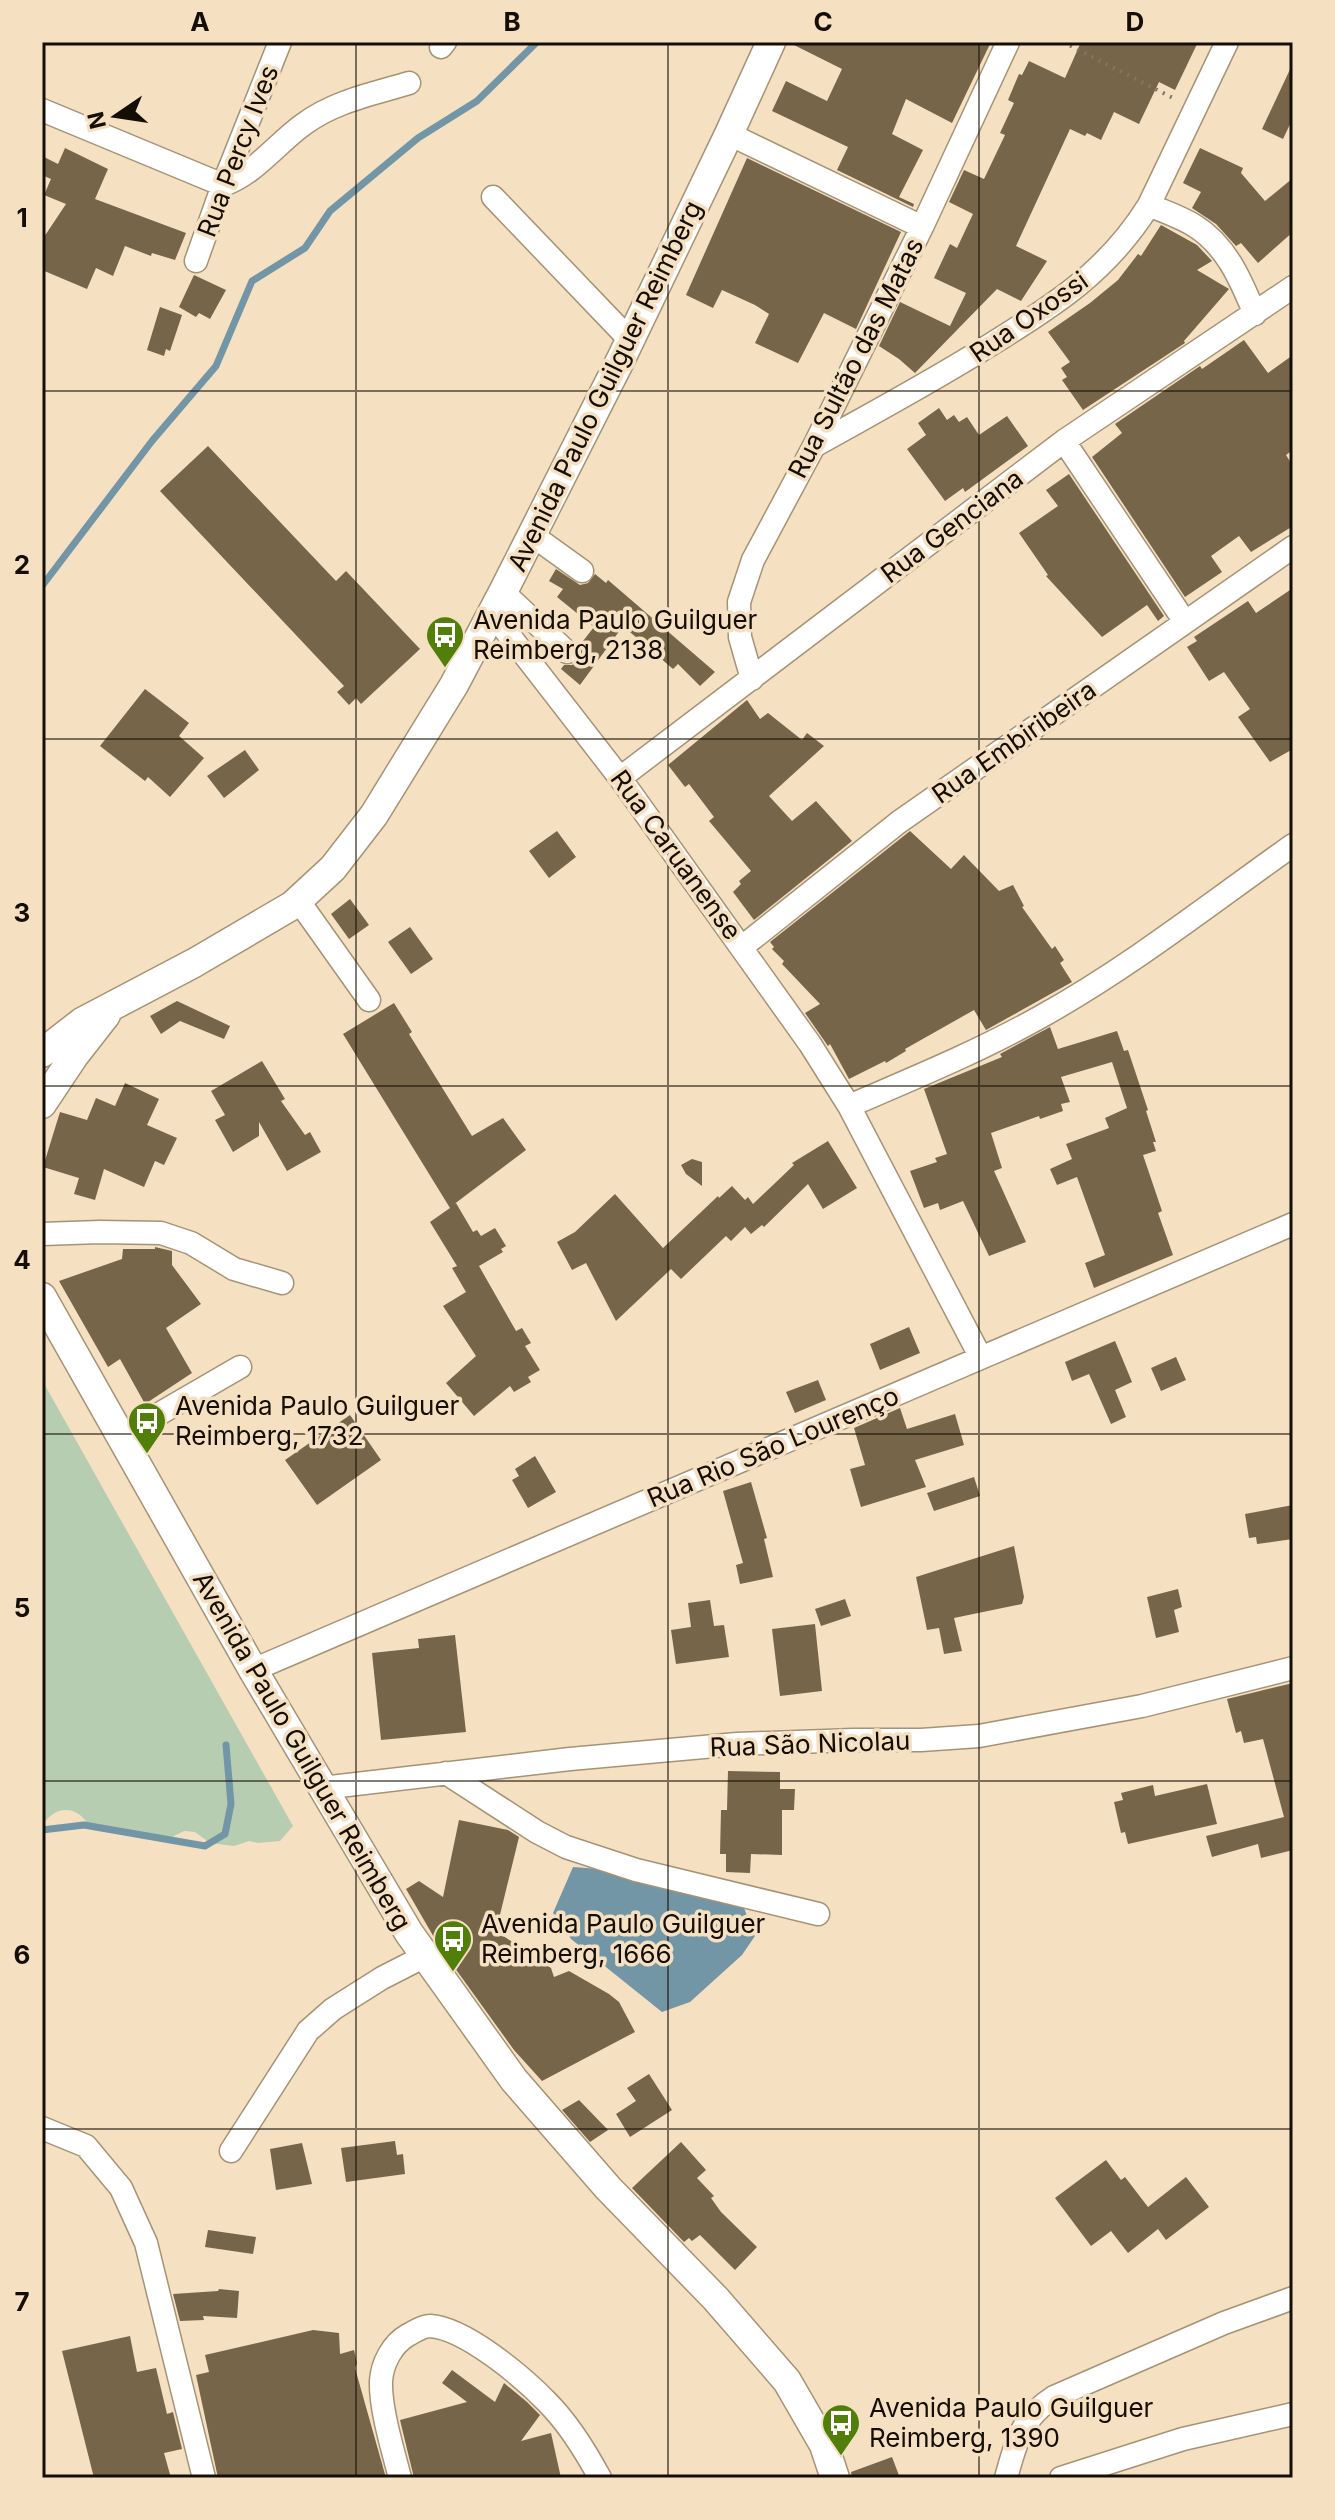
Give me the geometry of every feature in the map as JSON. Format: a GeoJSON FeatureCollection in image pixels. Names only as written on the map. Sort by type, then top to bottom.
{"type":"FeatureCollection","features":[{"type":"Feature","properties":{"kind":"main road","name":"Avenida Paulo Guilguer Reimberg"},"geometry":{"type":"LineString","coordinates":[[42,1053],[60,1037],[194,963],[298,900],[333,868],[374,815],[454,685],[498,602],[630,340],[771,42]]}},
{"type":"Feature","properties":{"kind":"main road","name":"Avenida Paulo Guilguer Reimberg"},"geometry":{"type":"LineString","coordinates":[[43,1099],[114,1005]]}},
{"type":"Feature","properties":{"kind":"main road","name":"Avenida Paulo Guilguer Reimberg"},"geometry":{"type":"LineString","coordinates":[[42,1297],[253,1670],[409,1933],[514,2080],[608,2188],[716,2299],[787,2381],[824,2445],[835,2478]]}},
{"type":"Feature","properties":{"kind":"street","name":"Rua Percy Ives"},"geometry":{"type":"LineString","coordinates":[[196,261],[280,42]]}},
{"type":"Feature","properties":{"kind":"street","name":"Rua Sultão das Matas"},"geometry":{"type":"LineString","coordinates":[[752,679],[740,637],[739,602],[753,560],[814,446],[922,227],[1008,42]]}},
{"type":"Feature","properties":{"kind":"street","name":"Rua Oxossi"},"geometry":{"type":"LineString","coordinates":[[814,446],[960,364],[1079,287],[1111,256],[1149,205],[1227,42]]}},
{"type":"Feature","properties":{"kind":"street"},"geometry":{"type":"LineString","coordinates":[[42,110],[223,185],[246,173],[305,123],[356,97],[409,83]]}},
{"type":"Feature","properties":{"kind":"street"},"geometry":{"type":"LineString","coordinates":[[729,134],[922,227]]}},
{"type":"Feature","properties":{"kind":"street"},"geometry":{"type":"LineString","coordinates":[[493,197],[630,340]]}},
{"type":"Feature","properties":{"kind":"street"},"geometry":{"type":"LineString","coordinates":[[1149,205],[1193,224],[1209,236],[1235,270],[1255,314]]}},
{"type":"Feature","properties":{"kind":"street","name":"Rua Genciana"},"geometry":{"type":"LineString","coordinates":[[620,778],[1064,441],[1293,287]]}},
{"type":"Feature","properties":{"kind":"street"},"geometry":{"type":"LineString","coordinates":[[1064,441],[1185,622]]}},
{"type":"Feature","properties":{"kind":"street"},"geometry":{"type":"LineString","coordinates":[[532,535],[582,571]]}},
{"type":"Feature","properties":{"kind":"street","name":"Rua Embiribeira"},"geometry":{"type":"LineString","coordinates":[[742,947],[899,822],[1293,547]]}},
{"type":"Feature","properties":{"kind":"street"},"geometry":{"type":"LineString","coordinates":[[498,602],[567,652]]}},
{"type":"Feature","properties":{"kind":"street","name":"Rua Caruanense"},"geometry":{"type":"LineString","coordinates":[[498,602],[810,1044],[849,1106],[981,1358]]}},
{"type":"Feature","properties":{"kind":"street"},"geometry":{"type":"LineString","coordinates":[[849,1106],[968,1055],[1043,1016],[1106,976],[1293,845]]}},
{"type":"Feature","properties":{"kind":"street"},"geometry":{"type":"LineString","coordinates":[[298,900],[369,1000]]}},
{"type":"Feature","properties":{"kind":"street","name":"Rua Rio São Lourenço"},"geometry":{"type":"LineString","coordinates":[[253,1670],[1293,1224]]}},
{"type":"Feature","properties":{"kind":"street"},"geometry":{"type":"LineString","coordinates":[[42,1234],[161,1233],[191,1243],[234,1269],[282,1283]]}},
{"type":"Feature","properties":{"kind":"street"},"geometry":{"type":"LineString","coordinates":[[121,1436],[240,1367]]}},
{"type":"Feature","properties":{"kind":"street","name":"Rua São Nicolau"},"geometry":{"type":"LineString","coordinates":[[322,1788],[737,1744],[979,1736],[1142,1706],[1293,1668]]}},
{"type":"Feature","properties":{"kind":"street"},"geometry":{"type":"LineString","coordinates":[[446,1773],[537,1832],[566,1847],[636,1870],[818,1914]]}},
{"type":"Feature","properties":{"kind":"street"},"geometry":{"type":"LineString","coordinates":[[231,2151],[298,2045],[315,2024],[382,1978],[425,1956]]}},
{"type":"Feature","properties":{"kind":"street"},"geometry":{"type":"LineString","coordinates":[[42,2128],[86,2146],[121,2188],[146,2243],[204,2478]]}},
{"type":"Feature","properties":{"kind":"street"},"geometry":{"type":"LineString","coordinates":[[1006,2478],[1022,2427],[1040,2405],[1224,2323],[1293,2298]]}},
{"type":"Feature","properties":{"kind":"street"},"geometry":{"type":"LineString","coordinates":[[400,2478],[381,2384],[384,2361],[403,2338],[426,2325],[453,2331],[493,2356],[548,2403],[600,2478]]}},
{"type":"Feature","properties":{"kind":"street"},"geometry":{"type":"LineString","coordinates":[[1061,2478],[1183,2439],[1293,2414]]}},
{"type":"Feature","properties":{"kind":"path"},"geometry":{"type":"LineString","coordinates":[[1063,42],[1195,109]]}},
{"type":"Feature","properties":{"kind":"green space"},"geometry":{"type":"Polygon","coordinates":[[[42,1380],[293,1826],[280,1841],[249,1841],[234,1846],[210,1843],[195,1832],[184,1831],[170,1838],[147,1833],[121,1834],[92,1823],[89,1826],[78,1814],[65,1810],[52,1815],[42,1827],[42,1380]]]}},
{"type":"Feature","properties":{"kind":"water"},"geometry":{"type":"Polygon","coordinates":[[[573,1867],[613,1870],[742,1903],[755,1936],[742,1955],[690,2002],[662,2012],[571,1939],[553,1913],[573,1867]]]}},
{"type":"Feature","properties":{"kind":"building"},"geometry":{"type":"Polygon","coordinates":[[[788,42],[991,42],[952,123],[906,99],[892,134],[923,150],[899,197],[914,204],[913,207],[837,170],[848,147],[772,111],[786,81],[827,101],[842,69],[788,42]]]}},
{"type":"Feature","properties":{"kind":"building"},"geometry":{"type":"Polygon","coordinates":[[[1081,42],[1198,42],[1175,90],[1159,82],[1139,124],[1114,112],[1101,140],[1070,129],[1016,246],[1047,261],[1021,301],[997,289],[915,373],[879,346],[900,302],[950,326],[966,293],[934,278],[950,244],[957,248],[973,214],[949,202],[964,170],[984,179],[1005,135],[1000,133],[1014,103],[1008,100],[1019,74],[1022,75],[1029,61],[1065,78],[1081,42]]]}},
{"type":"Feature","properties":{"kind":"building"},"geometry":{"type":"Polygon","coordinates":[[[1293,63],[1293,118],[1283,139],[1262,129],[1293,63]]]}},
{"type":"Feature","properties":{"kind":"building"},"geometry":{"type":"Polygon","coordinates":[[[65,148],[108,169],[95,199],[186,233],[175,260],[152,253],[151,256],[125,246],[113,276],[96,268],[87,289],[42,270],[42,240],[66,204],[44,195],[51,179],[42,175],[42,156],[58,164],[65,148]]]}},
{"type":"Feature","properties":{"kind":"building"},"geometry":{"type":"Polygon","coordinates":[[[1200,148],[1243,168],[1241,173],[1265,201],[1293,178],[1293,232],[1258,263],[1241,243],[1236,246],[1216,224],[1192,208],[1201,192],[1183,183],[1200,148]]]}},
{"type":"Feature","properties":{"kind":"building"},"geometry":{"type":"Polygon","coordinates":[[[747,158],[901,232],[856,329],[824,313],[798,363],[755,343],[769,314],[755,305],[722,290],[713,308],[686,295],[747,158]]]}},
{"type":"Feature","properties":{"kind":"building"},"geometry":{"type":"Polygon","coordinates":[[[1161,225],[1197,245],[1212,261],[1197,270],[1229,289],[1185,343],[1083,410],[1062,380],[1067,377],[1061,368],[1070,362],[1048,332],[1118,280],[1138,254],[1141,256],[1161,225]]]}},
{"type":"Feature","properties":{"kind":"building"},"geometry":{"type":"Polygon","coordinates":[[[194,275],[226,290],[210,319],[199,313],[196,317],[179,307],[194,275]]]}},
{"type":"Feature","properties":{"kind":"building"},"geometry":{"type":"Polygon","coordinates":[[[160,307],[182,315],[170,351],[166,349],[164,356],[147,350],[160,307]]]}},
{"type":"Feature","properties":{"kind":"building"},"geometry":{"type":"Polygon","coordinates":[[[1244,340],[1268,373],[1293,355],[1293,450],[1286,455],[1293,466],[1293,526],[1251,552],[1239,536],[1211,556],[1222,572],[1185,597],[1092,457],[1122,433],[1115,424],[1244,340]]]}},
{"type":"Feature","properties":{"kind":"building"},"geometry":{"type":"Polygon","coordinates":[[[939,408],[947,420],[954,415],[959,422],[967,417],[979,435],[1007,416],[1028,446],[965,492],[963,488],[945,501],[907,449],[926,435],[918,423],[939,408]]]}},
{"type":"Feature","properties":{"kind":"building"},"geometry":{"type":"Polygon","coordinates":[[[208,446],[336,581],[346,571],[420,649],[361,704],[356,698],[349,705],[337,692],[344,686],[160,491],[208,446]]]}},
{"type":"Feature","properties":{"kind":"building"},"geometry":{"type":"Polygon","coordinates":[[[1069,474],[1164,616],[1158,621],[1147,605],[1102,637],[1046,576],[1019,533],[1058,506],[1046,490],[1069,474]]]}},
{"type":"Feature","properties":{"kind":"building"},"geometry":{"type":"Polygon","coordinates":[[[556,569],[580,585],[588,583],[595,574],[606,583],[608,580],[715,672],[700,686],[678,664],[673,669],[623,626],[580,685],[561,669],[578,661],[581,654],[579,646],[594,627],[557,597],[563,589],[549,581],[556,569]]]}},
{"type":"Feature","properties":{"kind":"building"},"geometry":{"type":"Polygon","coordinates":[[[1293,588],[1293,749],[1270,762],[1238,717],[1250,709],[1224,672],[1209,681],[1187,647],[1197,641],[1194,637],[1248,601],[1256,613],[1293,588]]]}},
{"type":"Feature","properties":{"kind":"building"},"geometry":{"type":"Polygon","coordinates":[[[145,689],[189,723],[179,736],[204,758],[170,797],[148,777],[145,781],[100,746],[145,689]]]}},
{"type":"Feature","properties":{"kind":"building"},"geometry":{"type":"Polygon","coordinates":[[[747,700],[760,719],[768,713],[802,740],[807,733],[824,746],[769,796],[792,821],[816,801],[852,841],[754,920],[733,892],[741,884],[739,881],[751,871],[709,821],[714,817],[689,784],[685,787],[668,765],[747,700]]]}},
{"type":"Feature","properties":{"kind":"building"},"geometry":{"type":"Polygon","coordinates":[[[245,750],[259,770],[224,798],[207,776],[245,750]]]}},
{"type":"Feature","properties":{"kind":"building"},"geometry":{"type":"Polygon","coordinates":[[[557,831],[576,857],[549,878],[529,851],[557,831]]]}},
{"type":"Feature","properties":{"kind":"building"},"geometry":{"type":"Polygon","coordinates":[[[910,831],[951,869],[964,855],[999,891],[1013,885],[1022,907],[1052,949],[1055,946],[1064,960],[1060,963],[1072,982],[986,1030],[974,1010],[886,1063],[849,1079],[830,1044],[828,1046],[805,1013],[820,1004],[782,964],[784,961],[772,949],[774,947],[770,942],[910,831]]]}},
{"type":"Feature","properties":{"kind":"building"},"geometry":{"type":"Polygon","coordinates":[[[350,899],[369,925],[349,939],[331,914],[350,899]]]}},
{"type":"Feature","properties":{"kind":"building"},"geometry":{"type":"Polygon","coordinates":[[[410,927],[433,959],[411,974],[388,942],[410,927]]]}},
{"type":"Feature","properties":{"kind":"building"},"geometry":{"type":"Polygon","coordinates":[[[177,1001],[230,1026],[224,1039],[180,1021],[161,1034],[150,1016],[177,1001]]]}},
{"type":"Feature","properties":{"kind":"building"},"geometry":{"type":"Polygon","coordinates":[[[394,1003],[412,1032],[409,1034],[472,1136],[503,1118],[526,1150],[453,1205],[456,1203],[473,1232],[477,1230],[481,1236],[495,1228],[506,1246],[501,1249],[503,1252],[479,1266],[516,1331],[522,1328],[531,1343],[525,1346],[540,1370],[528,1377],[531,1382],[514,1392],[510,1386],[474,1416],[446,1383],[476,1356],[443,1306],[466,1292],[452,1268],[457,1266],[430,1222],[450,1208],[343,1034],[394,1003]]]}},
{"type":"Feature","properties":{"kind":"building"},"geometry":{"type":"Polygon","coordinates":[[[1050,1027],[1058,1049],[1117,1031],[1124,1051],[1128,1050],[1156,1142],[1153,1142],[1156,1151],[1143,1155],[1173,1255],[1094,1288],[1085,1263],[1105,1255],[1077,1177],[1057,1185],[1050,1169],[1072,1159],[1066,1144],[1109,1128],[1105,1118],[1127,1108],[1112,1062],[1061,1077],[1070,1102],[1061,1104],[1063,1111],[991,1133],[1002,1168],[994,1171],[1026,1242],[989,1256],[963,1201],[940,1210],[938,1203],[924,1208],[910,1171],[937,1162],[935,1158],[947,1154],[924,1089],[1002,1057],[1000,1054],[1050,1027]]]}},
{"type":"Feature","properties":{"kind":"building"},"geometry":{"type":"Polygon","coordinates":[[[262,1061],[285,1099],[281,1101],[305,1135],[310,1132],[321,1152],[287,1171],[259,1122],[259,1136],[233,1152],[215,1120],[225,1115],[211,1091],[262,1061]]]}},
{"type":"Feature","properties":{"kind":"building"},"geometry":{"type":"Polygon","coordinates":[[[125,1083],[159,1099],[147,1125],[177,1138],[164,1165],[155,1161],[144,1187],[104,1169],[95,1200],[74,1194],[79,1178],[43,1167],[60,1112],[87,1120],[96,1098],[115,1106],[125,1083]]]}},
{"type":"Feature","properties":{"kind":"building"},"geometry":{"type":"Polygon","coordinates":[[[828,1141],[857,1188],[823,1209],[808,1184],[764,1227],[762,1225],[751,1234],[745,1227],[731,1241],[726,1236],[681,1279],[671,1269],[616,1321],[586,1263],[572,1270],[557,1242],[575,1232],[615,1194],[663,1248],[732,1186],[753,1204],[794,1165],[792,1163],[828,1141]]]}},
{"type":"Feature","properties":{"kind":"building"},"geometry":{"type":"Polygon","coordinates":[[[692,1159],[702,1162],[702,1186],[686,1174],[681,1165],[692,1159]]]}},
{"type":"Feature","properties":{"kind":"building"},"geometry":{"type":"Polygon","coordinates":[[[155,1247],[172,1251],[172,1265],[201,1304],[166,1328],[192,1373],[145,1404],[120,1359],[108,1367],[59,1281],[122,1259],[123,1249],[155,1247]]]}},
{"type":"Feature","properties":{"kind":"building"},"geometry":{"type":"Polygon","coordinates":[[[909,1327],[920,1353],[880,1370],[870,1344],[909,1327]]]}},
{"type":"Feature","properties":{"kind":"building"},"geometry":{"type":"Polygon","coordinates":[[[1115,1341],[1132,1382],[1115,1390],[1126,1417],[1111,1424],[1089,1374],[1072,1381],[1065,1362],[1115,1341]]]}},
{"type":"Feature","properties":{"kind":"building"},"geometry":{"type":"Polygon","coordinates":[[[1176,1357],[1186,1380],[1161,1391],[1151,1368],[1176,1357]]]}},
{"type":"Feature","properties":{"kind":"building"},"geometry":{"type":"Polygon","coordinates":[[[818,1380],[826,1400],[795,1413],[786,1392],[818,1380]]]}},
{"type":"Feature","properties":{"kind":"building"},"geometry":{"type":"Polygon","coordinates":[[[900,1408],[907,1429],[955,1414],[964,1445],[915,1460],[926,1487],[861,1507],[850,1469],[865,1465],[854,1428],[900,1408]]]}},
{"type":"Feature","properties":{"kind":"building"},"geometry":{"type":"Polygon","coordinates":[[[350,1415],[381,1460],[317,1505],[285,1460],[350,1415]]]}},
{"type":"Feature","properties":{"kind":"building"},"geometry":{"type":"Polygon","coordinates":[[[535,1456],[556,1492],[528,1508],[512,1480],[519,1476],[515,1469],[535,1456]]]}},
{"type":"Feature","properties":{"kind":"building"},"geometry":{"type":"Polygon","coordinates":[[[974,1477],[980,1496],[934,1511],[927,1493],[974,1477]]]}},
{"type":"Feature","properties":{"kind":"building"},"geometry":{"type":"Polygon","coordinates":[[[751,1482],[767,1538],[764,1539],[773,1577],[740,1584],[736,1565],[743,1563],[723,1491],[751,1482]]]}},
{"type":"Feature","properties":{"kind":"building"},"geometry":{"type":"Polygon","coordinates":[[[1293,1505],[1293,1539],[1257,1544],[1256,1537],[1249,1538],[1245,1514],[1293,1505]]]}},
{"type":"Feature","properties":{"kind":"building"},"geometry":{"type":"Polygon","coordinates":[[[1014,1546],[1024,1597],[1022,1604],[954,1618],[962,1651],[944,1654],[939,1628],[927,1630],[916,1577],[1014,1546]]]}},
{"type":"Feature","properties":{"kind":"building"},"geometry":{"type":"Polygon","coordinates":[[[1178,1589],[1182,1607],[1174,1610],[1179,1632],[1156,1638],[1147,1597],[1178,1589]]]}},
{"type":"Feature","properties":{"kind":"building"},"geometry":{"type":"Polygon","coordinates":[[[845,1599],[851,1616],[821,1626],[815,1609],[845,1599]]]}},
{"type":"Feature","properties":{"kind":"building"},"geometry":{"type":"Polygon","coordinates":[[[710,1600],[714,1626],[724,1625],[729,1657],[676,1664],[671,1630],[691,1627],[688,1603],[710,1600]]]}},
{"type":"Feature","properties":{"kind":"building"},"geometry":{"type":"Polygon","coordinates":[[[815,1624],[822,1691],[780,1696],[772,1629],[815,1624]]]}},
{"type":"Feature","properties":{"kind":"building"},"geometry":{"type":"Polygon","coordinates":[[[455,1635],[466,1732],[381,1740],[372,1653],[419,1648],[418,1639],[455,1635]]]}},
{"type":"Feature","properties":{"kind":"building"},"geometry":{"type":"Polygon","coordinates":[[[1293,1683],[1293,1850],[1261,1858],[1258,1844],[1212,1857],[1206,1836],[1284,1817],[1263,1739],[1244,1743],[1241,1731],[1236,1733],[1227,1699],[1293,1683]]]}},
{"type":"Feature","properties":{"kind":"building"},"geometry":{"type":"Polygon","coordinates":[[[728,1771],[780,1772],[780,1789],[795,1789],[794,1810],[782,1810],[782,1855],[751,1854],[750,1873],[726,1872],[726,1854],[720,1854],[721,1810],[727,1810],[728,1771]]]}},
{"type":"Feature","properties":{"kind":"building"},"geometry":{"type":"Polygon","coordinates":[[[1207,1784],[1217,1824],[1128,1844],[1125,1832],[1121,1833],[1114,1802],[1123,1800],[1121,1793],[1153,1785],[1155,1796],[1207,1784]]]}},
{"type":"Feature","properties":{"kind":"building"},"geometry":{"type":"Polygon","coordinates":[[[459,1820],[508,1830],[519,1837],[496,1931],[551,1968],[554,1977],[569,1971],[609,1994],[619,2002],[635,2032],[542,2081],[514,2050],[439,1946],[406,1889],[419,1881],[443,1897],[459,1820]]]}},
{"type":"Feature","properties":{"kind":"building"},"geometry":{"type":"Polygon","coordinates":[[[649,2074],[672,2110],[630,2137],[616,2114],[636,2101],[627,2088],[649,2074]]]}},
{"type":"Feature","properties":{"kind":"building"},"geometry":{"type":"Polygon","coordinates":[[[579,2100],[608,2130],[590,2142],[562,2110],[579,2100]]]}},
{"type":"Feature","properties":{"kind":"building"},"geometry":{"type":"Polygon","coordinates":[[[395,2141],[397,2155],[403,2154],[405,2174],[346,2182],[341,2148],[395,2141]]]}},
{"type":"Feature","properties":{"kind":"building"},"geometry":{"type":"Polygon","coordinates":[[[681,2142],[706,2170],[697,2178],[714,2196],[711,2198],[721,2212],[757,2247],[735,2270],[700,2235],[684,2242],[632,2188],[681,2142]]]}},
{"type":"Feature","properties":{"kind":"building"},"geometry":{"type":"Polygon","coordinates":[[[302,2143],[312,2184],[276,2190],[270,2149],[302,2143]]]}},
{"type":"Feature","properties":{"kind":"building"},"geometry":{"type":"Polygon","coordinates":[[[1106,2160],[1121,2180],[1125,2177],[1148,2207],[1186,2177],[1209,2207],[1166,2240],[1158,2229],[1128,2253],[1111,2231],[1091,2246],[1055,2198],[1106,2160]]]}},
{"type":"Feature","properties":{"kind":"building"},"geometry":{"type":"Polygon","coordinates":[[[208,2230],[256,2237],[253,2254],[205,2247],[208,2230]]]}},
{"type":"Feature","properties":{"kind":"building"},"geometry":{"type":"Polygon","coordinates":[[[219,2289],[239,2291],[237,2318],[203,2316],[204,2320],[180,2321],[173,2294],[219,2289]]]}},
{"type":"Feature","properties":{"kind":"building"},"geometry":{"type":"Polygon","coordinates":[[[313,2330],[339,2333],[340,2354],[354,2350],[355,2368],[386,2478],[218,2478],[196,2375],[209,2372],[205,2355],[313,2330]]]}},
{"type":"Feature","properties":{"kind":"building"},"geometry":{"type":"Polygon","coordinates":[[[130,2336],[137,2372],[156,2368],[167,2414],[173,2412],[182,2449],[164,2453],[171,2478],[94,2478],[62,2351],[130,2336]]]}},
{"type":"Feature","properties":{"kind":"building"},"geometry":{"type":"Polygon","coordinates":[[[452,2370],[495,2402],[504,2383],[527,2402],[540,2415],[521,2441],[551,2433],[561,2478],[414,2478],[400,2420],[467,2402],[442,2383],[452,2370]]]}},
{"type":"Feature","properties":{"kind":"building"},"geometry":{"type":"Polygon","coordinates":[[[892,2457],[900,2478],[852,2478],[851,2472],[892,2457]]]}},
{"type":"Feature","properties":{"kind":"waterway"},"geometry":{"type":"LineString","coordinates":[[42,586],[152,441],[216,366],[252,281],[305,248],[330,211],[418,138],[477,101],[537,42]]}},
{"type":"Feature","properties":{"kind":"waterway"},"geometry":{"type":"LineString","coordinates":[[42,1830],[84,1825],[205,1846],[225,1834],[231,1804],[226,1745]]}},
{"type":"Feature","properties":{"kind":"place","name":"Avenida Paulo Guilguer Reimberg, 2138"},"geometry":{"type":"Point","coordinates":[445,669]}},
{"type":"Feature","properties":{"kind":"place","name":"Avenida Paulo Guilguer Reimberg, 1732"},"geometry":{"type":"Point","coordinates":[147,1455]}},
{"type":"Feature","properties":{"kind":"place","name":"Avenida Paulo Guilguer Reimberg, 1666"},"geometry":{"type":"Point","coordinates":[453,1973]}},
{"type":"Feature","properties":{"kind":"place","name":"Avenida Paulo Guilguer Reimberg, 1390"},"geometry":{"type":"Point","coordinates":[841,2457]}}]}
